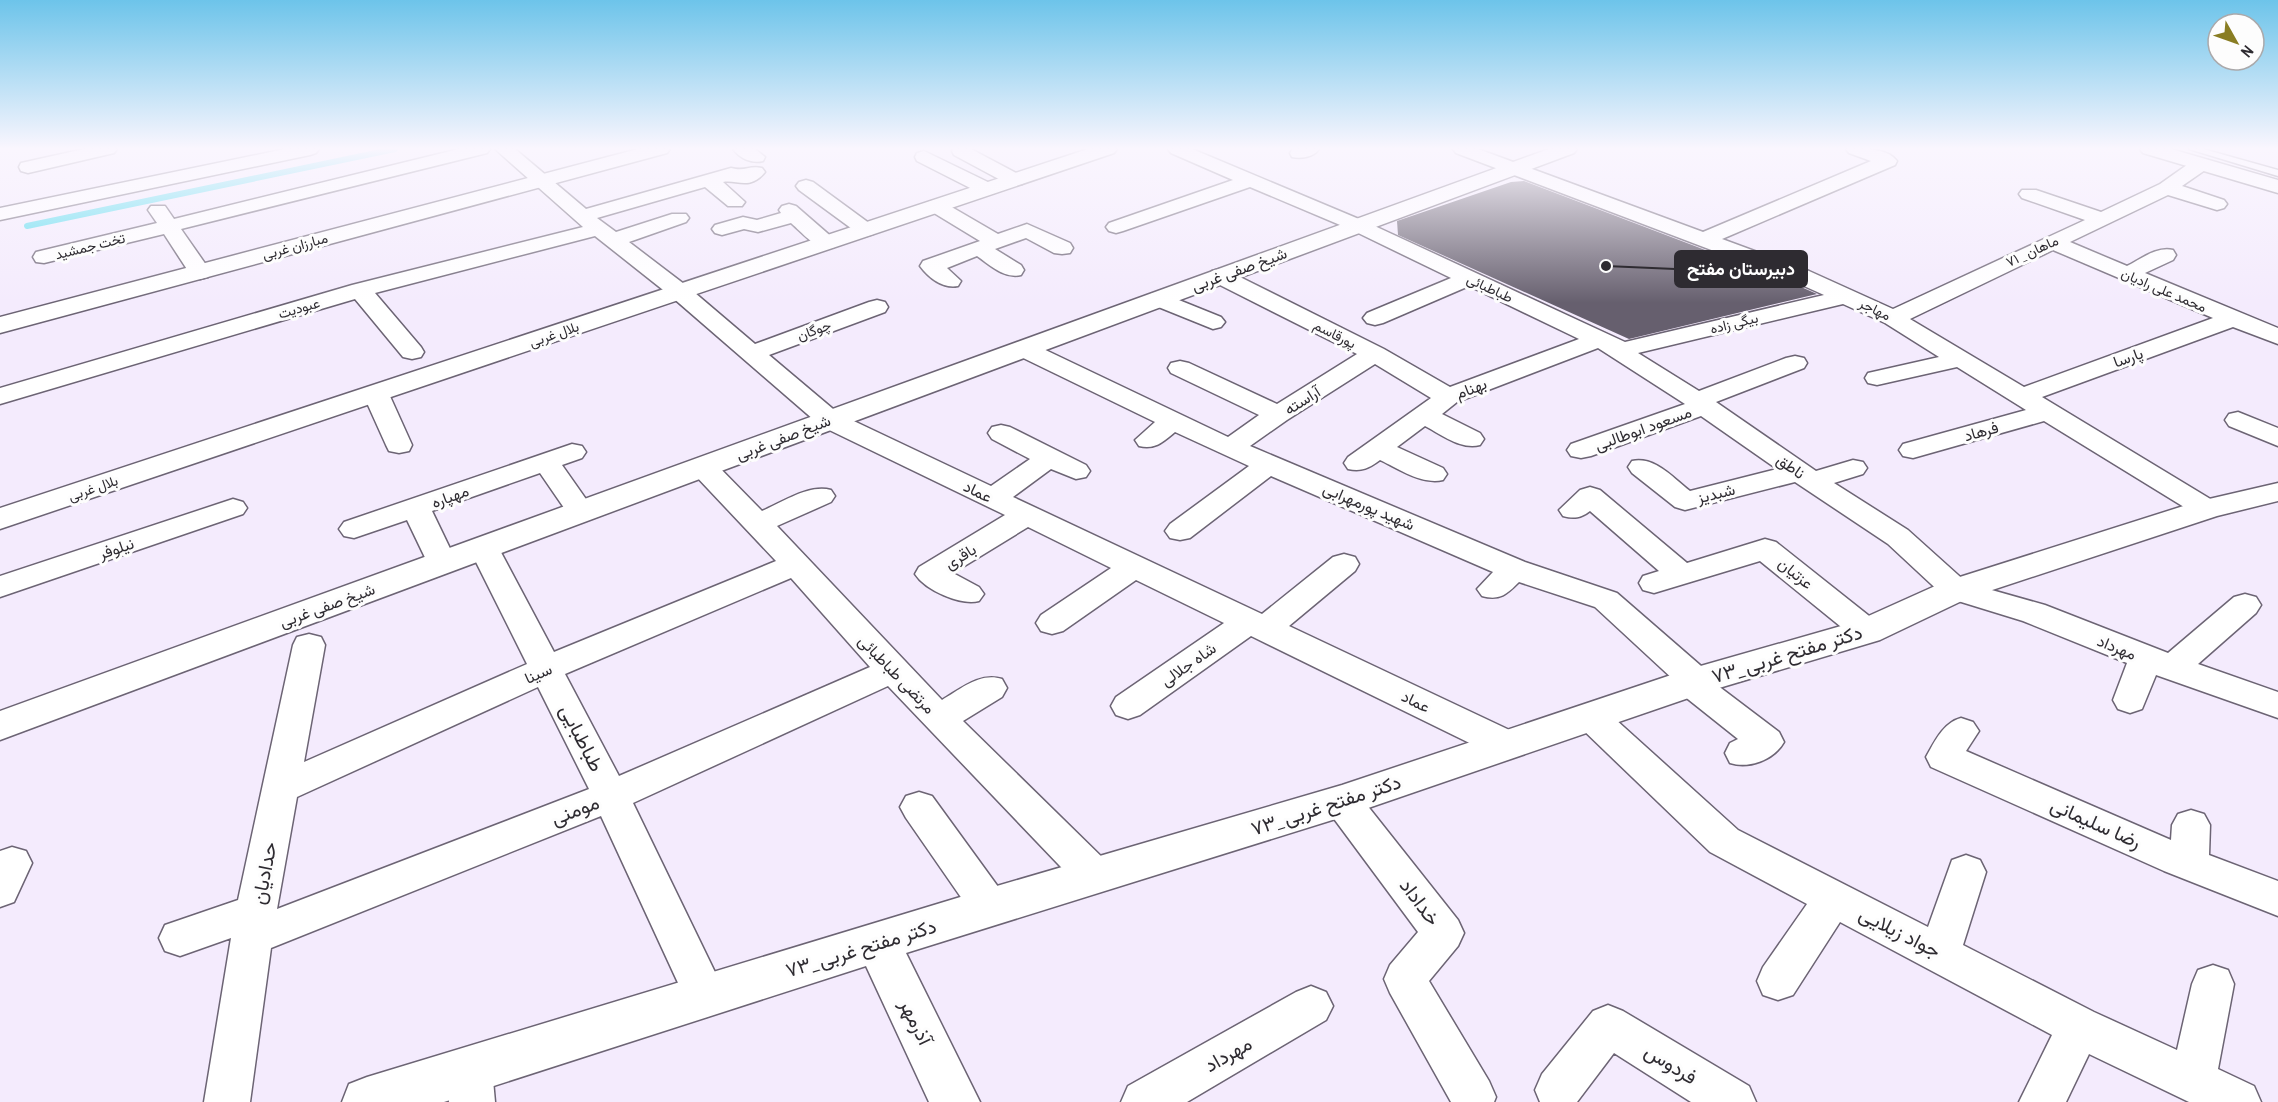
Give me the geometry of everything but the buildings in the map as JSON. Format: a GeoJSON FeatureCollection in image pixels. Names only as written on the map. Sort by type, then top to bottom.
{"type":"FeatureCollection","features":[{"type":"Feature","properties":{"kind":"street"},"geometry":{"type":"LineString","coordinates":[[48,200],[50,204]]}},
{"type":"Feature","properties":{"kind":"street"},"geometry":{"type":"LineString","coordinates":[[0,214],[67,200]]}},
{"type":"Feature","properties":{"kind":"street","name":"تخت جمشید"},"geometry":{"type":"LineString","coordinates":[[44,257],[271,200]]}},
{"type":"Feature","properties":{"kind":"street","name":"مبارزان غربی"},"geometry":{"type":"LineString","coordinates":[[0,325],[465,200]]}},
{"type":"Feature","properties":{"kind":"street","name":"عماد"},"geometry":{"type":"LineString","coordinates":[[566,200],[680,292],[830,420],[1507,745]]}},
{"type":"Feature","properties":{"kind":"street"},"geometry":{"type":"LineString","coordinates":[[599,228],[662,200]]}},
{"type":"Feature","properties":{"kind":"street"},"geometry":{"type":"LineString","coordinates":[[826,200],[866,230]]}},
{"type":"Feature","properties":{"kind":"street","name":"بلال غربی"},"geometry":{"type":"LineString","coordinates":[[0,519],[953,200]]}},
{"type":"Feature","properties":{"kind":"street"},"geometry":{"type":"LineString","coordinates":[[1116,227],[1192,200]]}},
{"type":"Feature","properties":{"kind":"street","name":"طباطبائی"},"geometry":{"type":"LineString","coordinates":[[1298,200],[1359,226],[1469,289],[1610,344]]}},
{"type":"Feature","properties":{"kind":"street","name":"شیخ صفی غربی"},"geometry":{"type":"LineString","coordinates":[[0,726],[1428,200]]}},
{"type":"Feature","properties":{"kind":"street","name":"مهاجر"},"geometry":{"type":"LineString","coordinates":[[1600,200],[1847,296],[1893,318],[2207,509]]}},
{"type":"Feature","properties":{"kind":"street"},"geometry":{"type":"LineString","coordinates":[[1704,240],[1796,200]]}},
{"type":"Feature","properties":{"kind":"street"},"geometry":{"type":"LineString","coordinates":[[2070,200],[2100,205]]}},
{"type":"Feature","properties":{"kind":"street"},"geometry":{"type":"LineString","coordinates":[[2092,200],[2100,205]]}},
{"type":"Feature","properties":{"kind":"street","name":"۷۱ _ماهان"},"geometry":{"type":"LineString","coordinates":[[1893,318],[2051,242],[2100,205],[2128,207],[2141,200]]}},
{"type":"Feature","properties":{"kind":"street"},"geometry":{"type":"LineString","coordinates":[[2206,200],[2217,204]]}},
{"type":"Feature","properties":{"kind":"street"},"geometry":{"type":"LineString","coordinates":[[936,206],[988,245],[1013,270]]}},
{"type":"Feature","properties":{"kind":"street"},"geometry":{"type":"LineString","coordinates":[[156,208],[170,225],[200,272]]}},
{"type":"Feature","properties":{"kind":"street"},"geometry":{"type":"LineString","coordinates":[[722,229],[743,223],[758,226],[792,212],[827,243]]}},
{"type":"Feature","properties":{"kind":"street"},"geometry":{"type":"LineString","coordinates":[[599,228],[679,218]]}},
{"type":"Feature","properties":{"kind":"street","name":"عبودیت"},"geometry":{"type":"LineString","coordinates":[[0,396],[360,290],[599,228]]}},
{"type":"Feature","properties":{"kind":"street"},"geometry":{"type":"LineString","coordinates":[[950,281],[931,266],[1027,230],[1062,248]]}},
{"type":"Feature","properties":{"kind":"street","name":"محمد علی رادیان"},"geometry":{"type":"LineString","coordinates":[[2051,242],[2278,337]]}},
{"type":"Feature","properties":{"kind":"street"},"geometry":{"type":"LineString","coordinates":[[2127,274],[2164,255]]}},
{"type":"Feature","properties":{"kind":"street","name":"پورقاسم"},"geometry":{"type":"LineString","coordinates":[[1220,276],[1375,354],[1448,397]]}},
{"type":"Feature","properties":{"kind":"street"},"geometry":{"type":"LineString","coordinates":[[1416,322],[1385,313],[1447,288],[1469,289]]}},
{"type":"Feature","properties":{"kind":"street"},"geometry":{"type":"LineString","coordinates":[[360,290],[412,352]]}},
{"type":"Feature","properties":{"kind":"street","name":"بیگی زاده"},"geometry":{"type":"LineString","coordinates":[[1610,344],[1847,296]]}},
{"type":"Feature","properties":{"kind":"street"},"geometry":{"type":"LineString","coordinates":[[1159,299],[1213,322]]}},
{"type":"Feature","properties":{"kind":"street","name":"چوگان"},"geometry":{"type":"LineString","coordinates":[[752,353],[877,307]]}},
{"type":"Feature","properties":{"kind":"street","name":"پارسا"},"geometry":{"type":"LineString","coordinates":[[2022,396],[2233,319]]}},
{"type":"Feature","properties":{"kind":"street","name":"بهنام"},"geometry":{"type":"LineString","coordinates":[[1433,474],[1368,456],[1448,397],[1610,344]]}},
{"type":"Feature","properties":{"kind":"street","name":"ناطق"},"geometry":{"type":"LineString","coordinates":[[1610,344],[1898,537],[1956,590]]}},
{"type":"Feature","properties":{"kind":"street","name":"شهید پورمهرابی"},"geometry":{"type":"LineString","coordinates":[[1026,350],[1230,448],[1270,463],[1504,579],[1606,600],[1694,682],[1766,742],[1743,753]]}},
{"type":"Feature","properties":{"kind":"street","name":"آراسته"},"geometry":{"type":"LineString","coordinates":[[1230,448],[1278,414],[1375,354]]}},
{"type":"Feature","properties":{"kind":"street"},"geometry":{"type":"LineString","coordinates":[[1877,378],[1962,359]]}},
{"type":"Feature","properties":{"kind":"street","name":"مسعود ابوطالبی"},"geometry":{"type":"LineString","coordinates":[[1581,450],[1701,404],[1795,363]]}},
{"type":"Feature","properties":{"kind":"street"},"geometry":{"type":"LineString","coordinates":[[1180,368],[1278,414]]}},
{"type":"Feature","properties":{"kind":"street"},"geometry":{"type":"LineString","coordinates":[[376,394],[399,445]]}},
{"type":"Feature","properties":{"kind":"street","name":"فرهاد"},"geometry":{"type":"LineString","coordinates":[[1912,450],[2049,412]]}},
{"type":"Feature","properties":{"kind":"street"},"geometry":{"type":"LineString","coordinates":[[1424,415],[1471,439]]}},
{"type":"Feature","properties":{"kind":"street"},"geometry":{"type":"LineString","coordinates":[[2238,420],[2278,438]]}},
{"type":"Feature","properties":{"kind":"street"},"geometry":{"type":"LineString","coordinates":[[1148,440],[1173,421]]}},
{"type":"Feature","properties":{"kind":"street"},"geometry":{"type":"LineString","coordinates":[[1001,433],[1076,471]]}},
{"type":"Feature","properties":{"kind":"street","name":"مهپاره"},"geometry":{"type":"LineString","coordinates":[[354,529],[572,452]]}},
{"type":"Feature","properties":{"kind":"street"},"geometry":{"type":"LineString","coordinates":[[993,498],[1049,458]]}},
{"type":"Feature","properties":{"kind":"street"},"geometry":{"type":"LineString","coordinates":[[546,462],[581,512]]}},
{"type":"Feature","properties":{"kind":"street"},"geometry":{"type":"LineString","coordinates":[[1180,531],[1270,463]]}},
{"type":"Feature","properties":{"kind":"street","name":"مرتضی طباطبائی"},"geometry":{"type":"LineString","coordinates":[[703,467],[759,523],[994,777],[1095,876]]}},
{"type":"Feature","properties":{"kind":"street","name":"شبدیز"},"geometry":{"type":"LineString","coordinates":[[1642,467],[1684,501],[1806,477]]}},
{"type":"Feature","properties":{"kind":"street"},"geometry":{"type":"LineString","coordinates":[[1806,477],[1853,468]]}},
{"type":"Feature","properties":{"kind":"street","name":"۷۳_دکتر مفتح غربی"},"geometry":{"type":"LineString","coordinates":[[367,1102],[470,1085],[706,997],[990,907],[1342,801],[1694,682],[1867,631],[1956,590],[2207,509],[2278,492]]}},
{"type":"Feature","properties":{"kind":"street"},"geometry":{"type":"LineString","coordinates":[[759,523],[821,496]]}},
{"type":"Feature","properties":{"kind":"street","name":"عزتیان"},"geometry":{"type":"LineString","coordinates":[[1573,510],[1590,496],[1667,578],[1766,549],[1867,631]]}},
{"type":"Feature","properties":{"kind":"street","name":"نیلوفر"},"geometry":{"type":"LineString","coordinates":[[0,587],[233,508]]}},
{"type":"Feature","properties":{"kind":"street"},"geometry":{"type":"LineString","coordinates":[[416,508],[442,563]]}},
{"type":"Feature","properties":{"kind":"street","name":"باقری"},"geometry":{"type":"LineString","coordinates":[[968,594],[930,574],[1026,515]]}},
{"type":"Feature","properties":{"kind":"street","name":"طباطبایی"},"geometry":{"type":"LineString","coordinates":[[484,548],[612,796],[706,997]]}},
{"type":"Feature","properties":{"kind":"street","name":"سینا"},"geometry":{"type":"LineString","coordinates":[[281,788],[546,669],[797,564]]}},
{"type":"Feature","properties":{"kind":"street","name":"شاه جلالی"},"geometry":{"type":"LineString","coordinates":[[1128,706],[1257,625],[1344,564]]}},
{"type":"Feature","properties":{"kind":"street"},"geometry":{"type":"LineString","coordinates":[[1052,623],[1135,566]]}},
{"type":"Feature","properties":{"kind":"street","name":"مهرداد"},"geometry":{"type":"LineString","coordinates":[[1956,590],[2034,614],[2158,663],[2278,705]]}},
{"type":"Feature","properties":{"kind":"street"},"geometry":{"type":"LineString","coordinates":[[2130,700],[2158,663],[2245,605]]}},
{"type":"Feature","properties":{"kind":"street","name":"حدادیان"},"geometry":{"type":"LineString","coordinates":[[227,1102],[254,925],[309,645]]}},
{"type":"Feature","properties":{"kind":"street","name":"مومنی"},"geometry":{"type":"LineString","coordinates":[[180,938],[254,925],[612,796],[893,670]]}},
{"type":"Feature","properties":{"kind":"street"},"geometry":{"type":"LineString","coordinates":[[940,718],[990,688]]}},
{"type":"Feature","properties":{"kind":"street","name":"جواد زیلایی"},"geometry":{"type":"LineString","coordinates":[[1592,718],[1724,842],[2079,1027],[2238,1102]]}},
{"type":"Feature","properties":{"kind":"street","name":"رضا سلیمانی"},"geometry":{"type":"LineString","coordinates":[[1961,731],[1944,757],[2189,864],[2278,899]]}},
{"type":"Feature","properties":{"kind":"street","name":"خداداد"},"geometry":{"type":"LineString","coordinates":[[1342,801],[1443,933],[1405,979],[1473,1097]]}},
{"type":"Feature","properties":{"kind":"street"},"geometry":{"type":"LineString","coordinates":[[919,807],[990,907]]}},
{"type":"Feature","properties":{"kind":"street"},"geometry":{"type":"LineString","coordinates":[[2189,864],[2191,825]]}},
{"type":"Feature","properties":{"kind":"street"},"geometry":{"type":"LineString","coordinates":[[1940,953],[1966,872]]}},
{"type":"Feature","properties":{"kind":"street"},"geometry":{"type":"LineString","coordinates":[[1778,981],[1834,898]]}},
{"type":"Feature","properties":{"kind":"street","name":"آذرمهر"},"geometry":{"type":"LineString","coordinates":[[877,942],[955,1102]]}},
{"type":"Feature","properties":{"kind":"street"},"geometry":{"type":"LineString","coordinates":[[2193,1081],[2213,984]]}},
{"type":"Feature","properties":{"kind":"street","name":"مهرداد"},"geometry":{"type":"LineString","coordinates":[[1144,1102],[1311,1006]]}},
{"type":"Feature","properties":{"kind":"street","name":"فردوس"},"geometry":{"type":"LineString","coordinates":[[1558,1090],[1608,1025],[1733,1102]]}},
{"type":"Feature","properties":{"kind":"street"},"geometry":{"type":"LineString","coordinates":[[2042,1102],[2079,1027]]}},
{"type":"Feature","properties":{"kind":"waterway"},"geometry":{"type":"LineString","coordinates":[[27,226],[149,200]]}},
{"type":"Feature","properties":{"kind":"place","name":"دبیرستان مفتح"},"geometry":{"type":"Point","coordinates":[1606,266]}}]}
